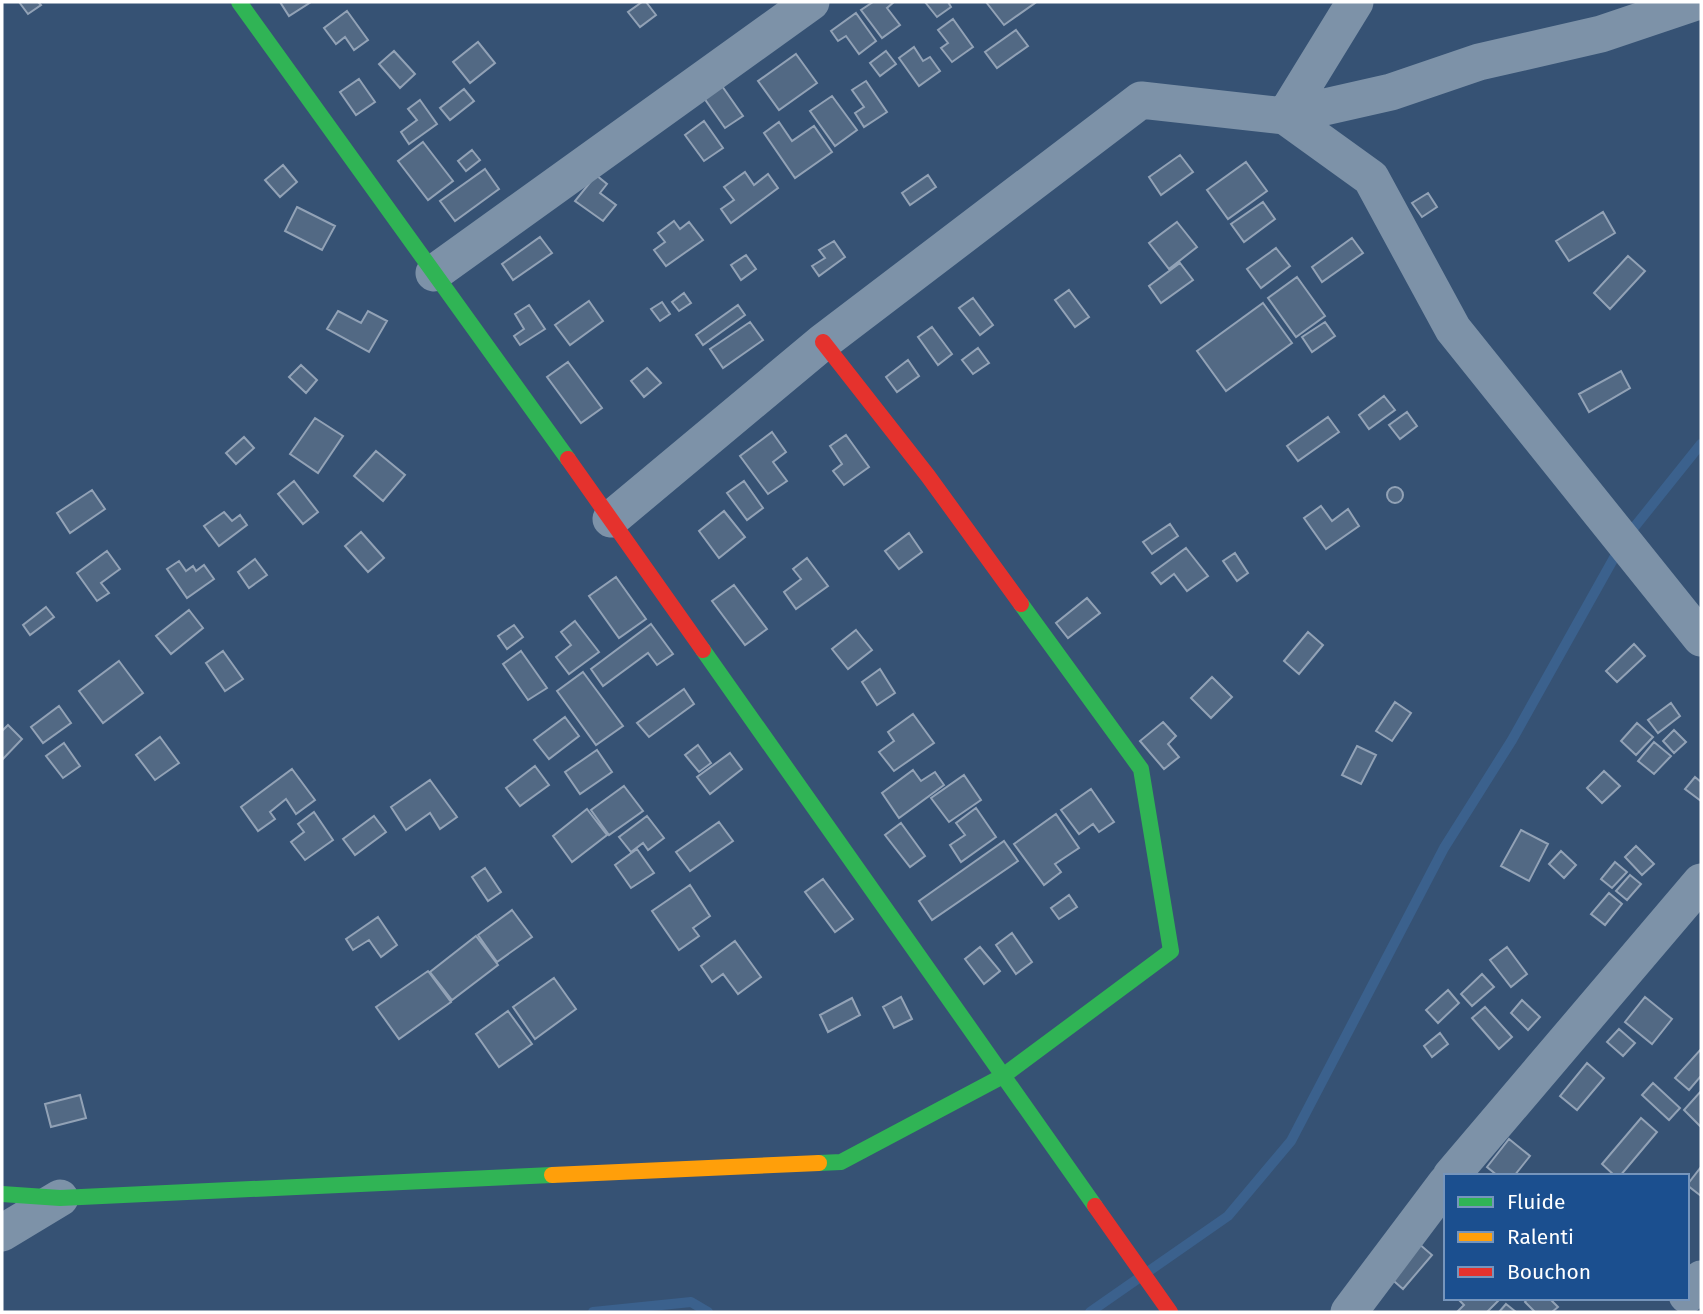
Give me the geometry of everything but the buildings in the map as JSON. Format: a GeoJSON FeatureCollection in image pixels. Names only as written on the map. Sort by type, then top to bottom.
{"type":"FeatureCollection","features":[{"type":"Feature","properties":{"kind":"street"},"geometry":{"type":"LineString","coordinates":[[239,2],[611,519],[1170,1312]]}},
{"type":"Feature","properties":{"kind":"street"},"geometry":{"type":"LineString","coordinates":[[434,273],[811,2]]}},
{"type":"Feature","properties":{"kind":"street"},"geometry":{"type":"LineString","coordinates":[[1285,116],[1355,2]]}},
{"type":"Feature","properties":{"kind":"street"},"geometry":{"type":"LineString","coordinates":[[611,519],[823,342],[1141,100],[1285,116],[1391,92],[1479,62],[1601,34],[1696,2]]}},
{"type":"Feature","properties":{"kind":"street"},"geometry":{"type":"LineString","coordinates":[[1285,116],[1371,178],[1453,329],[1701,638]]}},
{"type":"Feature","properties":{"kind":"street"},"geometry":{"type":"LineString","coordinates":[[2,1194],[60,1198],[841,1162],[1003,1076],[1171,951],[1141,769],[928,476],[823,342]]}},
{"type":"Feature","properties":{"kind":"street"},"geometry":{"type":"LineString","coordinates":[[1453,1174],[1701,882]]}},
{"type":"Feature","properties":{"kind":"street"},"geometry":{"type":"LineString","coordinates":[[1349,1312],[1444,1186]]}},
{"type":"Feature","properties":{"kind":"street"},"geometry":{"type":"LineString","coordinates":[[2,1233],[60,1198]]}},
{"type":"Feature","properties":{"kind":"street"},"geometry":{"type":"LineString","coordinates":[[1689,1293],[1701,1279]]}},
{"type":"Feature","properties":{"kind":"waterway"},"geometry":{"type":"LineString","coordinates":[[1090,1312],[1228,1216],[1291,1141],[1444,848],[1512,740],[1624,540],[1701,444]]}},
{"type":"Feature","properties":{"kind":"waterway"},"geometry":{"type":"LineString","coordinates":[[593,1312],[691,1302],[708,1312]]}},
{"type":"Feature","properties":{"kind":"traffic: fast"},"geometry":{"type":"LineString","coordinates":[[239,2],[568,459]]}},
{"type":"Feature","properties":{"kind":"traffic: fast"},"geometry":{"type":"LineString","coordinates":[[819,1163],[841,1162],[1003,1076],[1171,951],[1141,769],[1021,604]]}},
{"type":"Feature","properties":{"kind":"traffic: fast"},"geometry":{"type":"LineString","coordinates":[[703,650],[1095,1206]]}},
{"type":"Feature","properties":{"kind":"traffic: fast"},"geometry":{"type":"LineString","coordinates":[[2,1194],[60,1198],[552,1175]]}},
{"type":"Feature","properties":{"kind":"traffic: slow"},"geometry":{"type":"LineString","coordinates":[[552,1175],[819,1163]]}},
{"type":"Feature","properties":{"kind":"traffic: jam"},"geometry":{"type":"LineString","coordinates":[[823,342],[928,476],[1021,604]]}},
{"type":"Feature","properties":{"kind":"traffic: jam"},"geometry":{"type":"LineString","coordinates":[[568,459],[703,650]]}},
{"type":"Feature","properties":{"kind":"traffic: jam"},"geometry":{"type":"LineString","coordinates":[[1095,1206],[1170,1312]]}}]}
